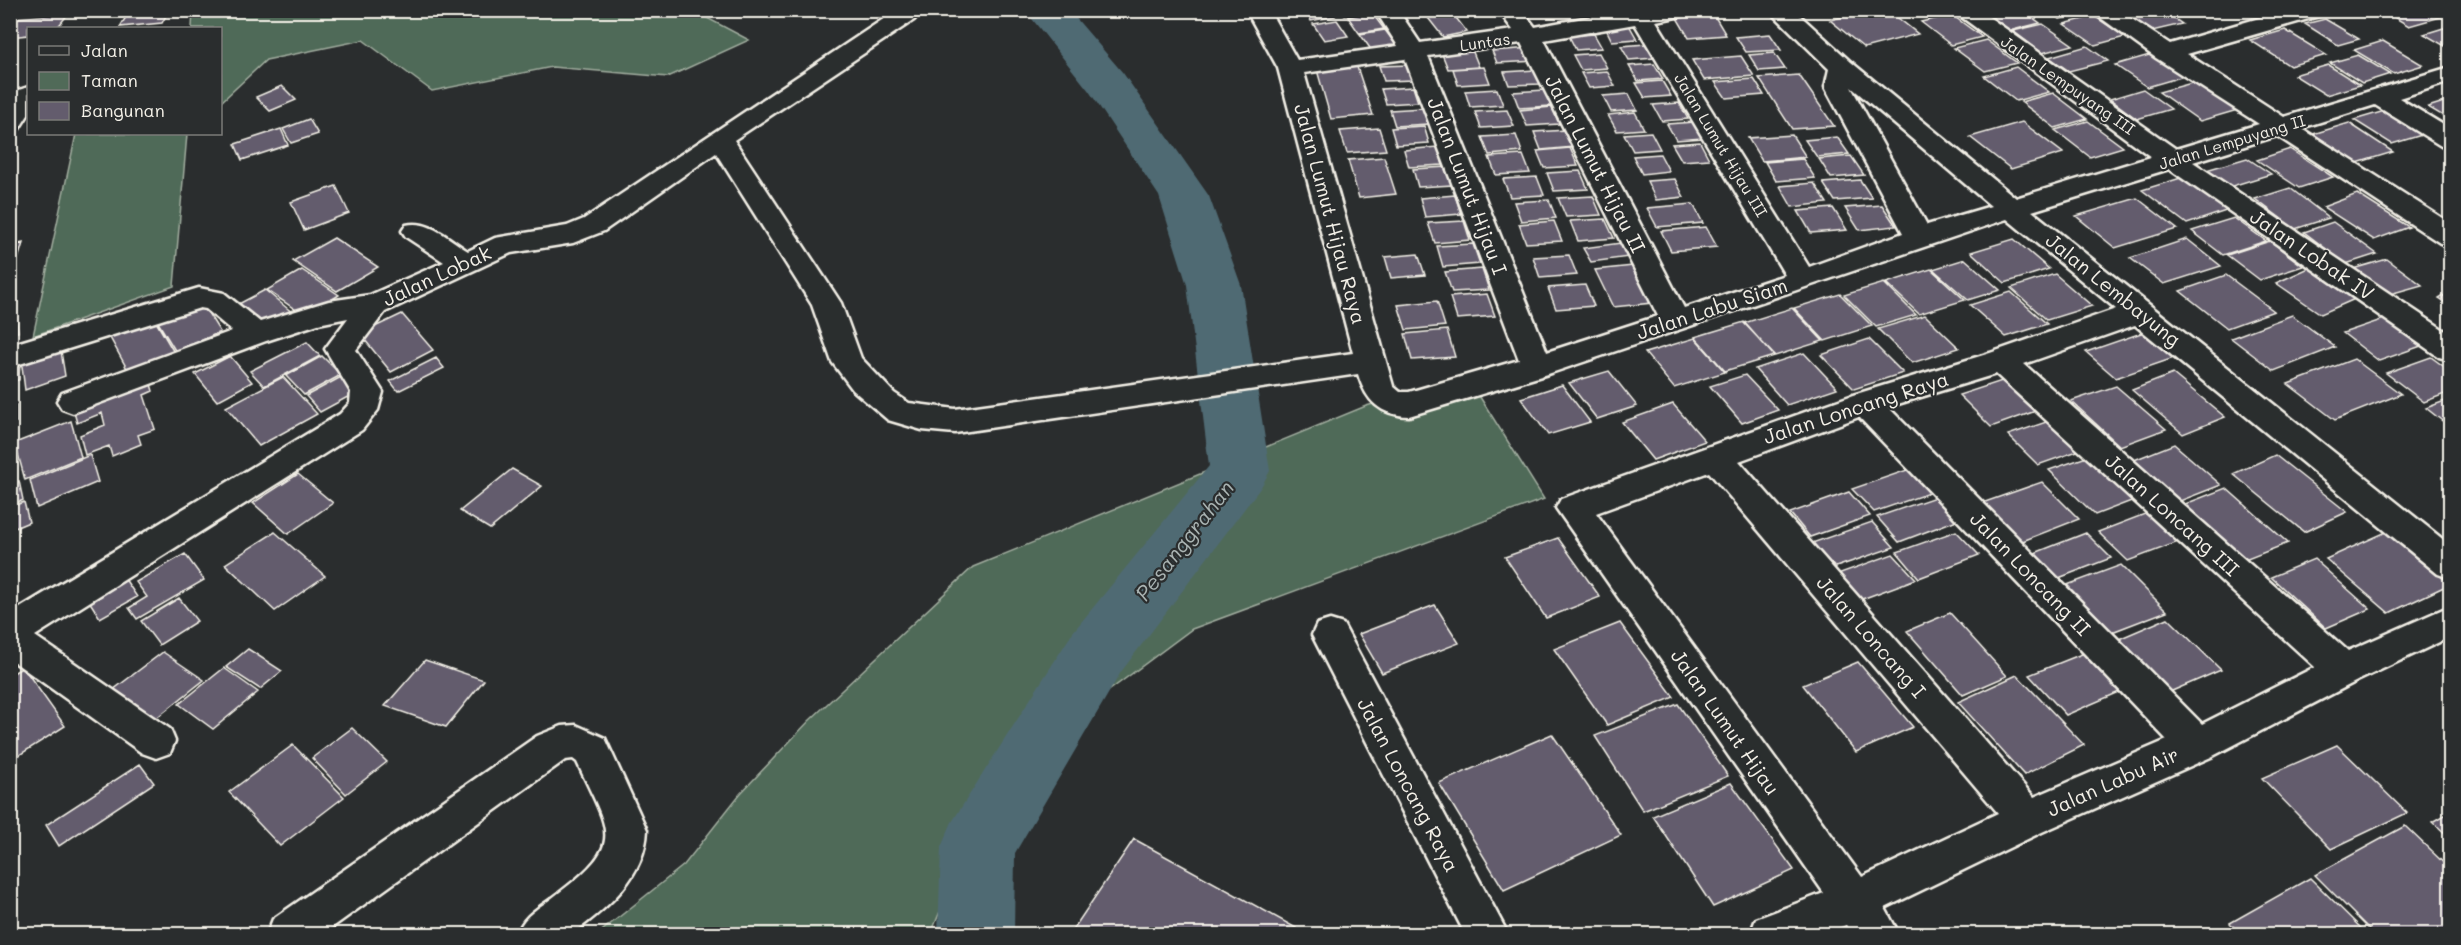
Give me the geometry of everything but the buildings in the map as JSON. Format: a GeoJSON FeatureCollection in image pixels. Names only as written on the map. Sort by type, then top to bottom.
{"type":"FeatureCollection","features":[{"type":"Feature","properties":{"kind":"street","name":"Jalan Lumut Hijau Raya"},"geometry":{"type":"LineString","coordinates":[[1257,10],[1290,68],[1382,394],[1392,402],[1409,404]]}},
{"type":"Feature","properties":{"kind":"street","name":"Jalan Lumut Hijau I"},"geometry":{"type":"LineString","coordinates":[[1386,10],[1414,52],[1537,366]]}},
{"type":"Feature","properties":{"kind":"street","name":"Jalan Lumut Hijau II"},"geometry":{"type":"LineString","coordinates":[[1509,10],[1529,36],[1674,320]]}},
{"type":"Feature","properties":{"kind":"street","name":"Luntas"},"geometry":{"type":"LineString","coordinates":[[1290,68],[1529,36],[1640,13],[1679,10]]}},
{"type":"Feature","properties":{"kind":"street","name":"Jalan Lembayung"},"geometry":{"type":"LineString","coordinates":[[1780,10],[1842,67],[2013,210],[2451,564]]}},
{"type":"Feature","properties":{"kind":"street","name":"Jalan Lempuyang III"},"geometry":{"type":"LineString","coordinates":[[1963,10],[2173,160]]}},
{"type":"Feature","properties":{"kind":"street"},"geometry":{"type":"LineString","coordinates":[[2101,10],[2451,236]]}},
{"type":"Feature","properties":{"kind":"street"},"geometry":{"type":"LineString","coordinates":[[2232,10],[2258,27]]}},
{"type":"Feature","properties":{"kind":"street"},"geometry":{"type":"LineString","coordinates":[[2165,53],[2314,10]]}},
{"type":"Feature","properties":{"kind":"street","name":"Jalan Lumut Hijau III"},"geometry":{"type":"LineString","coordinates":[[1640,13],[1802,280]]}},
{"type":"Feature","properties":{"kind":"street","name":"Jalan Lobak"},"geometry":{"type":"LineString","coordinates":[[10,633],[351,422],[364,410],[369,397],[365,386],[339,349],[375,305],[505,245],[573,234],[594,225],[720,138],[906,15]]}},
{"type":"Feature","properties":{"kind":"street"},"geometry":{"type":"LineString","coordinates":[[1842,67],[1838,87],[1919,237]]}},
{"type":"Feature","properties":{"kind":"street","name":"Jalan Lempuyang II"},"geometry":{"type":"LineString","coordinates":[[2013,210],[2451,74]]}},
{"type":"Feature","properties":{"kind":"street"},"geometry":{"type":"LineString","coordinates":[[2379,96],[2451,140]]}},
{"type":"Feature","properties":{"kind":"street"},"geometry":{"type":"LineString","coordinates":[[10,124],[27,97]]}},
{"type":"Feature","properties":{"kind":"street"},"geometry":{"type":"LineString","coordinates":[[720,138],[790,251],[826,303],[848,362],[883,401],[899,412],[922,418],[955,421],[1371,361]]}},
{"type":"Feature","properties":{"kind":"street","name":"Jalan Lobak IV"},"geometry":{"type":"LineString","coordinates":[[2173,160],[2451,350]]}},
{"type":"Feature","properties":{"kind":"street","name":"Jalan Labu Siam"},"geometry":{"type":"LineString","coordinates":[[1409,404],[1537,366],[1802,280],[1919,237],[2013,210]]}},
{"type":"Feature","properties":{"kind":"street"},"geometry":{"type":"LineString","coordinates":[[416,231],[466,262]]}},
{"type":"Feature","properties":{"kind":"street"},"geometry":{"type":"LineString","coordinates":[[10,356],[199,298],[214,300],[255,334]]}},
{"type":"Feature","properties":{"kind":"street"},"geometry":{"type":"LineString","coordinates":[[73,401],[182,357],[345,306],[375,305]]}},
{"type":"Feature","properties":{"kind":"street","name":"Jalan Loncang Raya"},"geometry":{"type":"LineString","coordinates":[[1573,508],[1714,455],[1864,403],[2001,361],[2140,312]]}},
{"type":"Feature","properties":{"kind":"street","name":"Jalan Loncang III"},"geometry":{"type":"LineString","coordinates":[[2001,361],[2344,670]]}},
{"type":"Feature","properties":{"kind":"street","name":"Jalan Loncang II"},"geometry":{"type":"LineString","coordinates":[[1864,403],[2197,745]]}},
{"type":"Feature","properties":{"kind":"street","name":"Jalan Loncang I"},"geometry":{"type":"LineString","coordinates":[[1714,455],[2028,819]]}},
{"type":"Feature","properties":{"kind":"street","name":"Jalan Lumut Hijau"},"geometry":{"type":"LineString","coordinates":[[1573,508],[1878,934]]}},
{"type":"Feature","properties":{"kind":"street","name":"Jalan Labu Air"},"geometry":{"type":"LineString","coordinates":[[1771,934],[1853,902],[2028,819],[2197,745],[2344,670],[2451,621]]}},
{"type":"Feature","properties":{"kind":"street","name":"Jalan Loncang Raya"},"geometry":{"type":"LineString","coordinates":[[1330,635],[1487,934]]}},
{"type":"Feature","properties":{"kind":"street"},"geometry":{"type":"LineString","coordinates":[[10,639],[156,741]]}},
{"type":"Feature","properties":{"kind":"street"},"geometry":{"type":"LineString","coordinates":[[288,934],[551,748],[562,742],[581,742],[591,750],[627,830],[627,846],[605,881],[537,934]]}},
{"type":"Feature","properties":{"kind":"green space"},"geometry":{"type":"Polygon","coordinates":[[[193,10],[694,11],[749,40],[668,77],[552,67],[432,91],[363,40],[266,60],[222,101],[222,27],[192,27],[193,10]]]}},
{"type":"Feature","properties":{"kind":"green space"},"geometry":{"type":"Polygon","coordinates":[[[76,135],[187,135],[174,286],[33,336],[76,135]]]}},
{"type":"Feature","properties":{"kind":"green space"},"geometry":{"type":"Polygon","coordinates":[[[1468,378],[1544,499],[1192,629],[993,777],[931,934],[598,934],[684,865],[740,794],[809,721],[973,567],[1366,406],[1468,378]]]}},
{"type":"Feature","properties":{"kind":"waterway","name":"Pesanggrahan"},"geometry":{"type":"LineString","coordinates":[[976,934],[978,847],[1097,652],[1240,471],[1214,285],[1184,196],[1107,83],[1046,10]]}}]}
